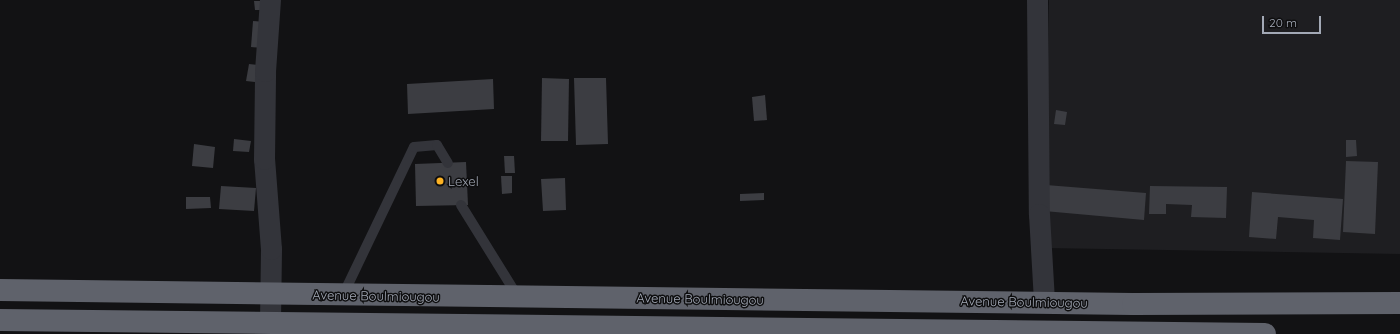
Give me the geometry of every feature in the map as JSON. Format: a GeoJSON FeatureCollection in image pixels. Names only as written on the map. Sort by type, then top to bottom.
{"type":"FeatureCollection","features":[{"type":"Feature","properties":{"kind":"highway","name":"Avenue Boulmiougou"},"geometry":{"type":"LineString","coordinates":[[0,290],[269,295],[1044,302],[1400,303]]}},
{"type":"Feature","properties":{"kind":"highway","name":"Avenue Boulmiougou"},"geometry":{"type":"LineString","coordinates":[[0,320],[204,323],[270,321],[567,328],[945,333],[1265,334]]}},
{"type":"Feature","properties":{"kind":"street"},"geometry":{"type":"LineString","coordinates":[[270,0],[265,71],[264,159],[271,249],[269,295],[270,321]]}},
{"type":"Feature","properties":{"kind":"street"},"geometry":{"type":"LineString","coordinates":[[1037,0],[1038,214],[1044,302]]}},
{"type":"Feature","properties":{"kind":"lane"},"geometry":{"type":"LineString","coordinates":[[342,295],[414,147],[437,145],[448,163]]}},
{"type":"Feature","properties":{"kind":"lane"},"geometry":{"type":"LineString","coordinates":[[461,205],[518,297]]}},
{"type":"Feature","properties":{"kind":"shaded area"},"geometry":{"type":"Polygon","coordinates":[[[1049,0],[1400,0],[1400,254],[1045,248],[1049,0]]]}},
{"type":"Feature","properties":{"kind":"building"},"geometry":{"type":"Polygon","coordinates":[[[254,1],[265,1],[265,10],[255,10],[254,1]]]}},
{"type":"Feature","properties":{"kind":"building"},"geometry":{"type":"Polygon","coordinates":[[[253,21],[264,22],[263,48],[251,47],[253,21]]]}},
{"type":"Feature","properties":{"kind":"building"},"geometry":{"type":"Polygon","coordinates":[[[249,64],[258,65],[255,82],[246,81],[249,64]]]}},
{"type":"Feature","properties":{"kind":"building"},"geometry":{"type":"Polygon","coordinates":[[[542,78],[569,79],[568,141],[541,141],[542,78]]]}},
{"type":"Feature","properties":{"kind":"building"},"geometry":{"type":"Polygon","coordinates":[[[574,78],[606,78],[608,144],[576,145],[574,78]]]}},
{"type":"Feature","properties":{"kind":"building"},"geometry":{"type":"Polygon","coordinates":[[[493,79],[494,109],[408,114],[407,84],[493,79]]]}},
{"type":"Feature","properties":{"kind":"building"},"geometry":{"type":"Polygon","coordinates":[[[765,95],[767,120],[754,121],[752,97],[765,95]]]}},
{"type":"Feature","properties":{"kind":"building"},"geometry":{"type":"Polygon","coordinates":[[[1056,110],[1067,112],[1065,125],[1054,124],[1056,110]]]}},
{"type":"Feature","properties":{"kind":"building"},"geometry":{"type":"Polygon","coordinates":[[[234,139],[251,141],[249,152],[233,151],[234,139]]]}},
{"type":"Feature","properties":{"kind":"building"},"geometry":{"type":"Polygon","coordinates":[[[1346,140],[1356,140],[1357,156],[1346,157],[1346,140]]]}},
{"type":"Feature","properties":{"kind":"building"},"geometry":{"type":"Polygon","coordinates":[[[194,144],[215,147],[213,168],[192,166],[194,144]]]}},
{"type":"Feature","properties":{"kind":"building"},"geometry":{"type":"Polygon","coordinates":[[[504,156],[514,156],[515,173],[505,173],[504,156]]]}},
{"type":"Feature","properties":{"kind":"building"},"geometry":{"type":"Polygon","coordinates":[[[1346,161],[1378,162],[1375,234],[1343,232],[1346,161]]]}},
{"type":"Feature","properties":{"kind":"building"},"geometry":{"type":"Polygon","coordinates":[[[466,162],[468,205],[416,206],[415,164],[466,162]]]}},
{"type":"Feature","properties":{"kind":"building"},"geometry":{"type":"Polygon","coordinates":[[[501,176],[512,176],[512,193],[502,194],[501,176]]]}},
{"type":"Feature","properties":{"kind":"building"},"geometry":{"type":"Polygon","coordinates":[[[565,178],[566,210],[543,211],[541,179],[565,178]]]}},
{"type":"Feature","properties":{"kind":"building"},"geometry":{"type":"Polygon","coordinates":[[[1046,185],[1146,193],[1144,220],[1044,211],[1046,185]]]}},
{"type":"Feature","properties":{"kind":"building"},"geometry":{"type":"Polygon","coordinates":[[[221,186],[256,188],[254,211],[219,209],[221,186]]]}},
{"type":"Feature","properties":{"kind":"building"},"geometry":{"type":"Polygon","coordinates":[[[1150,186],[1227,187],[1226,218],[1191,217],[1192,205],[1166,204],[1166,214],[1149,214],[1150,186]]]}},
{"type":"Feature","properties":{"kind":"building"},"geometry":{"type":"Polygon","coordinates":[[[1252,192],[1343,199],[1340,240],[1313,238],[1314,220],[1278,217],[1276,239],[1249,237],[1252,192]]]}},
{"type":"Feature","properties":{"kind":"building"},"geometry":{"type":"Polygon","coordinates":[[[764,193],[764,200],[740,201],[740,194],[764,193]]]}},
{"type":"Feature","properties":{"kind":"building"},"geometry":{"type":"Polygon","coordinates":[[[186,197],[210,197],[211,208],[186,209],[186,197]]]}},
{"type":"Feature","properties":{"kind":"place","name":"Lexel"},"geometry":{"type":"Point","coordinates":[440,181]}}]}
